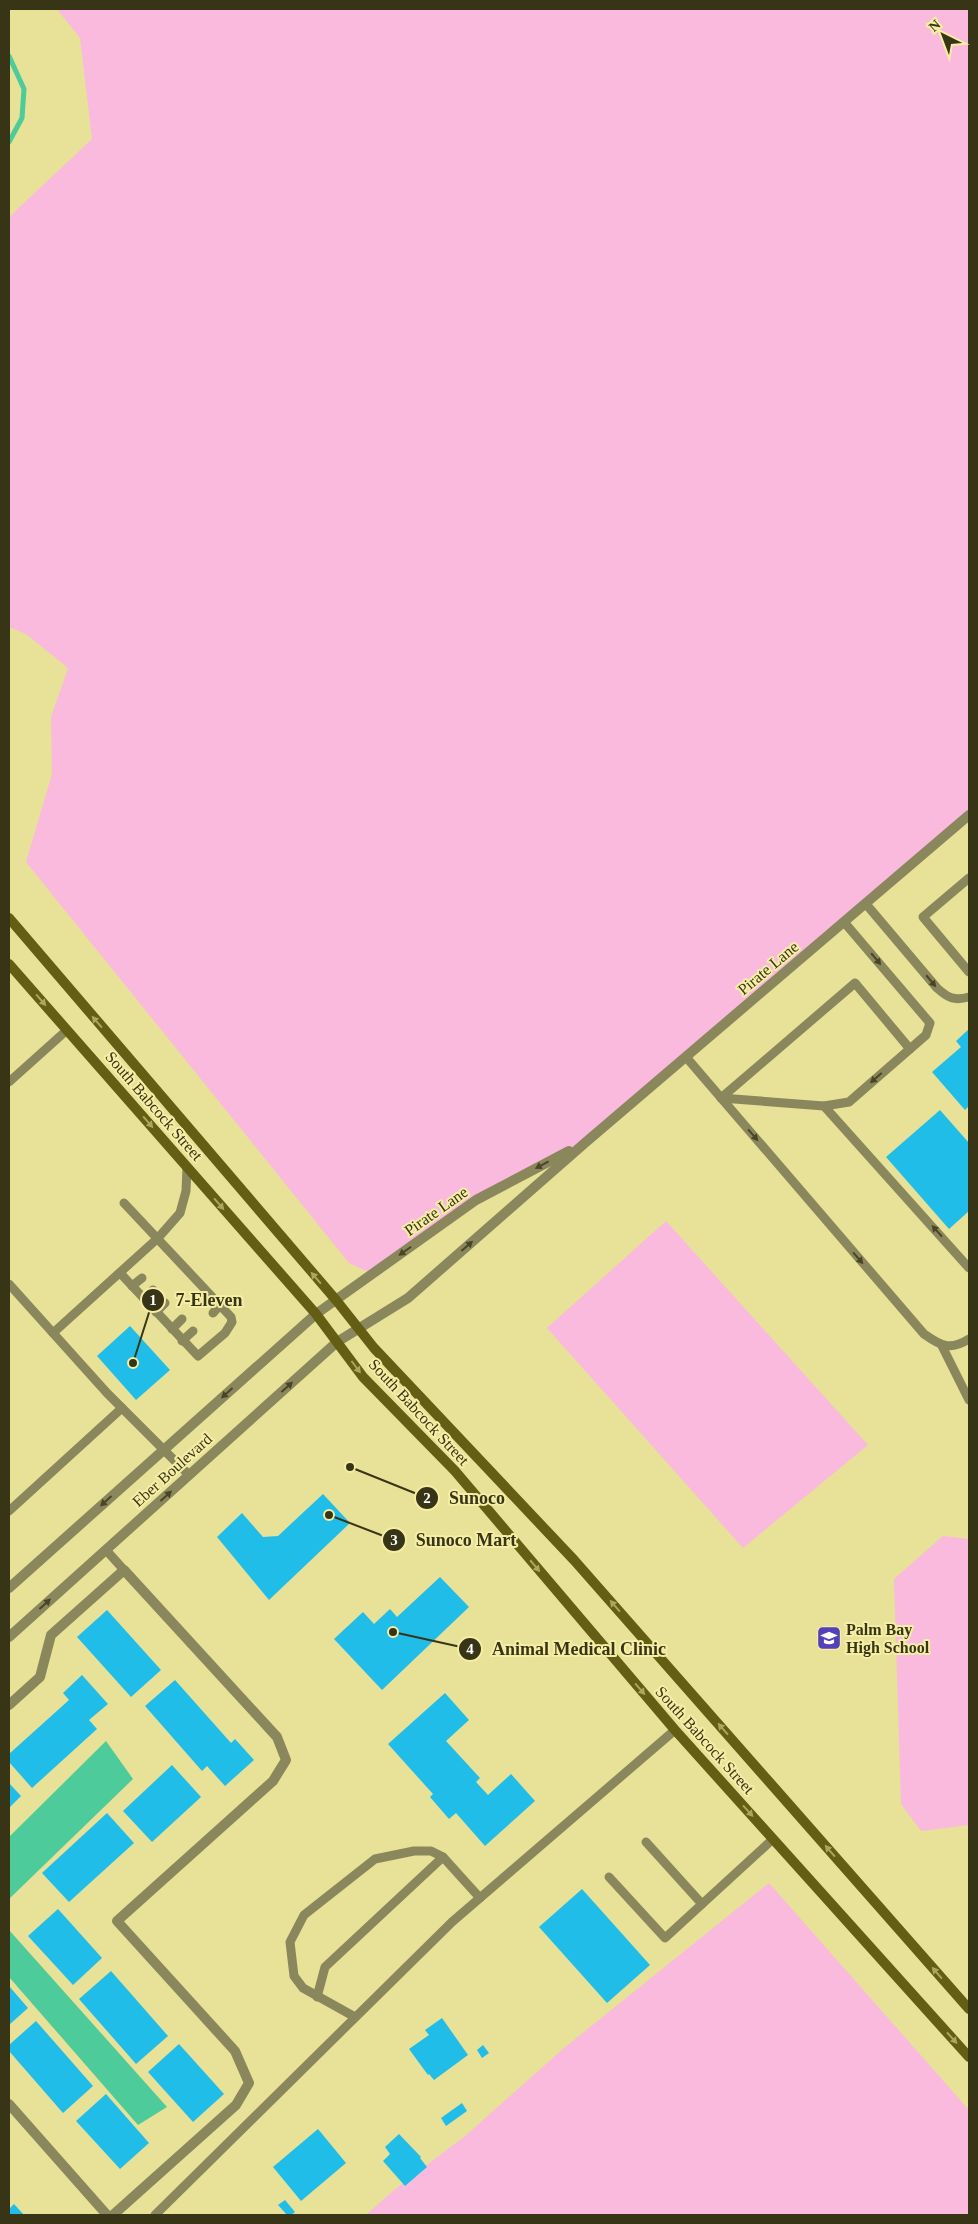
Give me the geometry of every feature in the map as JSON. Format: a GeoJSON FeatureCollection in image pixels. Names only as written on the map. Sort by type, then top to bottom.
{"type":"FeatureCollection","features":[{"type":"Feature","properties":{"kind":"main road","name":"South Babcock Street"},"geometry":{"type":"LineString","coordinates":[[9,918],[336,1300],[374,1348],[574,1560],[969,2009]]}},
{"type":"Feature","properties":{"kind":"main road","name":"South Babcock Street"},"geometry":{"type":"LineString","coordinates":[[9,964],[316,1314],[363,1377],[454,1471],[675,1730],[969,2057]]}},
{"type":"Feature","properties":{"kind":"street","name":"Pirate Lane"},"geometry":{"type":"LineString","coordinates":[[359,1329],[408,1298],[586,1142],[969,815]]}},
{"type":"Feature","properties":{"kind":"street","name":"Pirate Lane"},"geometry":{"type":"LineString","coordinates":[[336,1300],[476,1200],[586,1142]]}},
{"type":"Feature","properties":{"kind":"street","name":"Eber Boulevard"},"geometry":{"type":"LineString","coordinates":[[9,1588],[316,1314],[336,1300]]}},
{"type":"Feature","properties":{"kind":"street","name":"Eber Boulevard"},"geometry":{"type":"LineString","coordinates":[[9,1637],[337,1342],[359,1329]]}},
{"type":"Feature","properties":{"kind":"street"},"geometry":{"type":"LineString","coordinates":[[9,1705],[40,1677],[50,1635],[124,1570],[277,1737],[286,1760],[273,1781],[117,1921],[235,2051],[249,2082],[236,2104],[113,2215]]}},
{"type":"Feature","properties":{"kind":"street"},"geometry":{"type":"LineString","coordinates":[[9,2104],[107,2215]]}},
{"type":"Feature","properties":{"kind":"lane"},"geometry":{"type":"LineString","coordinates":[[969,878],[923,917],[969,972]]}},
{"type":"Feature","properties":{"kind":"lane"},"geometry":{"type":"LineString","coordinates":[[866,904],[937,988],[947,997],[957,1000],[969,997]]}},
{"type":"Feature","properties":{"kind":"lane"},"geometry":{"type":"LineString","coordinates":[[721,1098],[824,1106],[849,1102],[926,1035],[930,1023],[844,922]]}},
{"type":"Feature","properties":{"kind":"lane"},"geometry":{"type":"LineString","coordinates":[[721,1098],[855,983],[910,1049]]}},
{"type":"Feature","properties":{"kind":"lane"},"geometry":{"type":"LineString","coordinates":[[9,1082],[67,1030]]}},
{"type":"Feature","properties":{"kind":"lane"},"geometry":{"type":"LineString","coordinates":[[686,1057],[924,1334],[942,1346],[969,1400]]}},
{"type":"Feature","properties":{"kind":"lane"},"geometry":{"type":"LineString","coordinates":[[824,1106],[969,1268]]}},
{"type":"Feature","properties":{"kind":"lane"},"geometry":{"type":"LineString","coordinates":[[53,1333],[158,1238],[180,1213],[186,1191],[187,1167]]}},
{"type":"Feature","properties":{"kind":"lane"},"geometry":{"type":"LineString","coordinates":[[120,1273],[198,1356],[225,1333],[232,1322],[220,1305],[206,1297],[167,1255],[158,1238],[124,1203]]}},
{"type":"Feature","properties":{"kind":"lane"},"geometry":{"type":"LineString","coordinates":[[132,1286],[142,1278]]}},
{"type":"Feature","properties":{"kind":"lane"},"geometry":{"type":"LineString","coordinates":[[9,1284],[122,1408],[189,1475]]}},
{"type":"Feature","properties":{"kind":"lane"},"geometry":{"type":"LineString","coordinates":[[144,1299],[153,1290]]}},
{"type":"Feature","properties":{"kind":"lane"},"geometry":{"type":"LineString","coordinates":[[156,1312],[165,1303]]}},
{"type":"Feature","properties":{"kind":"lane"},"geometry":{"type":"LineString","coordinates":[[213,1314],[220,1305]]}},
{"type":"Feature","properties":{"kind":"lane"},"geometry":{"type":"LineString","coordinates":[[172,1329],[182,1319]]}},
{"type":"Feature","properties":{"kind":"lane"},"geometry":{"type":"LineString","coordinates":[[182,1341],[192,1331]]}},
{"type":"Feature","properties":{"kind":"lane"},"geometry":{"type":"LineString","coordinates":[[942,1346],[960,1345],[969,1339]]}},
{"type":"Feature","properties":{"kind":"lane"},"geometry":{"type":"LineString","coordinates":[[9,1511],[122,1408]]}},
{"type":"Feature","properties":{"kind":"lane"},"geometry":{"type":"LineString","coordinates":[[106,1550],[124,1570]]}},
{"type":"Feature","properties":{"kind":"lane"},"geometry":{"type":"LineString","coordinates":[[155,2215],[452,1922],[675,1730]]}},
{"type":"Feature","properties":{"kind":"lane"},"geometry":{"type":"LineString","coordinates":[[608,1877],[664,1938],[774,1839]]}},
{"type":"Feature","properties":{"kind":"lane"},"geometry":{"type":"LineString","coordinates":[[646,1842],[702,1904]]}},
{"type":"Feature","properties":{"kind":"lane"},"geometry":{"type":"LineString","coordinates":[[356,2017],[303,1988],[294,1976],[290,1942],[304,1915],[375,1859],[414,1852],[431,1851],[443,1857],[480,1898]]}},
{"type":"Feature","properties":{"kind":"lane"},"geometry":{"type":"LineString","coordinates":[[317,1997],[324,1967],[443,1857]]}},
{"type":"Feature","properties":{"kind":"shaded area"},"geometry":{"type":"Polygon","coordinates":[[[57,9],[969,9],[969,815],[586,1142],[476,1200],[373,1274],[349,1263],[26,862],[52,774],[51,717],[68,668],[26,634],[9,627],[9,217],[92,139],[80,38],[57,9]]]}},
{"type":"Feature","properties":{"kind":"shaded area"},"geometry":{"type":"Polygon","coordinates":[[[666,1221],[868,1445],[743,1548],[547,1328],[666,1221]]]}},
{"type":"Feature","properties":{"kind":"shaded area"},"geometry":{"type":"Polygon","coordinates":[[[943,1536],[969,1539],[969,1825],[921,1831],[901,1804],[894,1579],[943,1536]]]}},
{"type":"Feature","properties":{"kind":"shaded area"},"geometry":{"type":"Polygon","coordinates":[[[106,1741],[133,1779],[9,1899],[9,1837],[106,1741]]]}},
{"type":"Feature","properties":{"kind":"shaded area"},"geometry":{"type":"Polygon","coordinates":[[[769,1883],[969,2110],[969,2215],[366,2215],[394,2190],[465,2136],[564,2048],[769,1883]]]}},
{"type":"Feature","properties":{"kind":"shaded area"},"geometry":{"type":"Polygon","coordinates":[[[9,1930],[167,2107],[138,2125],[9,1977],[9,1930]]]}},
{"type":"Feature","properties":{"kind":"building"},"geometry":{"type":"Polygon","coordinates":[[[969,1029],[969,1106],[965,1110],[932,1072],[961,1047],[956,1041],[969,1029]]]}},
{"type":"Feature","properties":{"kind":"building"},"geometry":{"type":"Polygon","coordinates":[[[940,1110],[969,1143],[969,1211],[949,1229],[886,1157],[940,1110]]]}},
{"type":"Feature","properties":{"kind":"building"},"geometry":{"type":"Polygon","coordinates":[[[130,1326],[170,1370],[136,1400],[97,1356],[130,1326]]]}},
{"type":"Feature","properties":{"kind":"building"},"geometry":{"type":"Polygon","coordinates":[[[323,1494],[350,1523],[269,1600],[217,1537],[242,1513],[263,1537],[278,1536],[323,1494]]]}},
{"type":"Feature","properties":{"kind":"building"},"geometry":{"type":"Polygon","coordinates":[[[440,1577],[469,1607],[382,1690],[334,1639],[363,1612],[374,1624],[390,1609],[397,1617],[440,1577]]]}},
{"type":"Feature","properties":{"kind":"building"},"geometry":{"type":"Polygon","coordinates":[[[107,1610],[161,1670],[131,1697],[77,1637],[107,1610]]]}},
{"type":"Feature","properties":{"kind":"building"},"geometry":{"type":"Polygon","coordinates":[[[82,1675],[108,1704],[89,1720],[97,1729],[32,1788],[9,1762],[9,1754],[69,1700],[63,1693],[82,1675]]]}},
{"type":"Feature","properties":{"kind":"building"},"geometry":{"type":"Polygon","coordinates":[[[175,1680],[231,1743],[235,1739],[254,1760],[225,1786],[207,1766],[202,1771],[145,1706],[175,1680]]]}},
{"type":"Feature","properties":{"kind":"building"},"geometry":{"type":"Polygon","coordinates":[[[445,1693],[469,1720],[446,1741],[480,1778],[476,1782],[488,1795],[511,1774],[535,1801],[485,1846],[456,1813],[449,1819],[430,1797],[433,1794],[388,1744],[445,1693]]]}},
{"type":"Feature","properties":{"kind":"building"},"geometry":{"type":"Polygon","coordinates":[[[172,1765],[201,1797],[152,1842],[123,1811],[172,1765]]]}},
{"type":"Feature","properties":{"kind":"building"},"geometry":{"type":"Polygon","coordinates":[[[9,1783],[21,1796],[9,1808],[9,1783]]]}},
{"type":"Feature","properties":{"kind":"building"},"geometry":{"type":"Polygon","coordinates":[[[107,1813],[134,1843],[69,1902],[42,1873],[107,1813]]]}},
{"type":"Feature","properties":{"kind":"building"},"geometry":{"type":"Polygon","coordinates":[[[582,1889],[650,1965],[607,2003],[539,1927],[582,1889]]]}},
{"type":"Feature","properties":{"kind":"building"},"geometry":{"type":"Polygon","coordinates":[[[58,1909],[102,1958],[73,1985],[28,1936],[58,1909]]]}},
{"type":"Feature","properties":{"kind":"building"},"geometry":{"type":"Polygon","coordinates":[[[111,1971],[168,2036],[136,2064],[79,1999],[111,1971]]]}},
{"type":"Feature","properties":{"kind":"building"},"geometry":{"type":"Polygon","coordinates":[[[9,1986],[28,2008],[9,2025],[9,1986]]]}},
{"type":"Feature","properties":{"kind":"building"},"geometry":{"type":"Polygon","coordinates":[[[442,2018],[468,2055],[434,2080],[428,2075],[409,2049],[429,2035],[425,2030],[442,2018]]]}},
{"type":"Feature","properties":{"kind":"building"},"geometry":{"type":"Polygon","coordinates":[[[36,2021],[93,2086],[63,2113],[9,2051],[9,2045],[36,2021]]]}},
{"type":"Feature","properties":{"kind":"building"},"geometry":{"type":"Polygon","coordinates":[[[179,2044],[224,2094],[193,2122],[148,2072],[179,2044]]]}},
{"type":"Feature","properties":{"kind":"building"},"geometry":{"type":"Polygon","coordinates":[[[483,2045],[489,2053],[482,2058],[477,2050],[483,2045]]]}},
{"type":"Feature","properties":{"kind":"building"},"geometry":{"type":"Polygon","coordinates":[[[106,2094],[149,2143],[120,2169],[76,2121],[106,2094]]]}},
{"type":"Feature","properties":{"kind":"building"},"geometry":{"type":"Polygon","coordinates":[[[462,2103],[467,2111],[446,2126],[441,2118],[462,2103]]]}},
{"type":"Feature","properties":{"kind":"building"},"geometry":{"type":"Polygon","coordinates":[[[318,2129],[346,2163],[301,2201],[273,2167],[318,2129]]]}},
{"type":"Feature","properties":{"kind":"building"},"geometry":{"type":"Polygon","coordinates":[[[399,2134],[421,2157],[427,2167],[405,2186],[383,2161],[390,2154],[385,2147],[399,2134]]]}},
{"type":"Feature","properties":{"kind":"building"},"geometry":{"type":"Polygon","coordinates":[[[285,2200],[295,2212],[291,2215],[287,2215],[278,2205],[285,2200]]]}},
{"type":"Feature","properties":{"kind":"building"},"geometry":{"type":"Polygon","coordinates":[[[14,2204],[24,2215],[9,2215],[9,2209],[14,2204]]]}},
{"type":"Feature","properties":{"kind":"waterway"},"geometry":{"type":"LineString","coordinates":[[9,56],[24,89],[22,118],[9,142]]}},
{"type":"Feature","properties":{"kind":"place","name":"7-Eleven"},"geometry":{"type":"Point","coordinates":[133,1363]}},
{"type":"Feature","properties":{"kind":"place","name":"Sunoco"},"geometry":{"type":"Point","coordinates":[350,1467]}},
{"type":"Feature","properties":{"kind":"place","name":"Sunoco Mart"},"geometry":{"type":"Point","coordinates":[329,1515]}},
{"type":"Feature","properties":{"kind":"place","name":"Animal Medical Clinic"},"geometry":{"type":"Point","coordinates":[393,1632]}},
{"type":"Feature","properties":{"kind":"place","name":"Palm Bay High School"},"geometry":{"type":"Point","coordinates":[829,1638]}}]}
